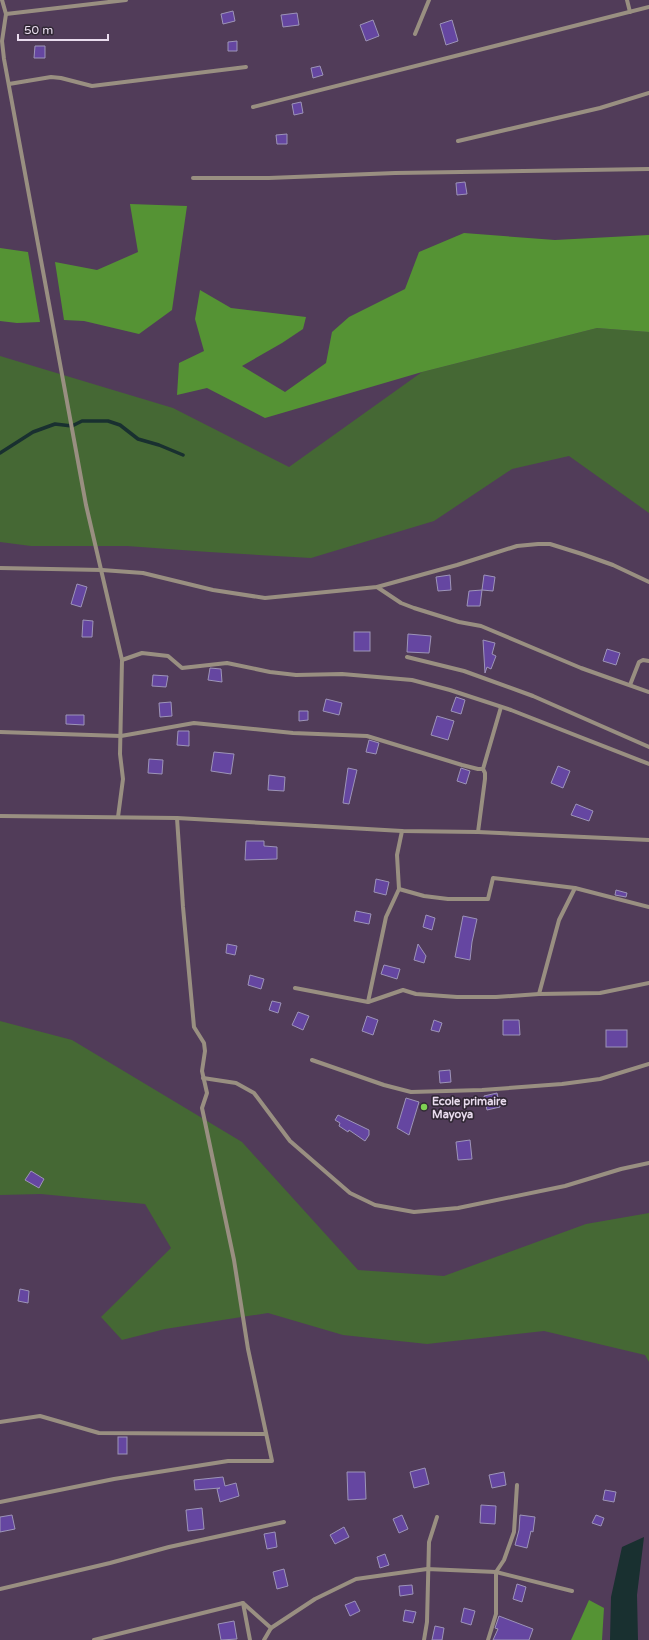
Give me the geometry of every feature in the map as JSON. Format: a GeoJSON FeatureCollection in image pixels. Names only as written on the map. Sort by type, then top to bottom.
{"type":"FeatureCollection","features":[{"type":"Feature","properties":{"kind":"street"},"geometry":{"type":"LineString","coordinates":[[2,0],[6,14],[2,41],[4,59],[86,505],[122,660],[120,754],[123,779],[118,817]]}},
{"type":"Feature","properties":{"kind":"street"},"geometry":{"type":"LineString","coordinates":[[6,14],[126,0]]}},
{"type":"Feature","properties":{"kind":"street"},"geometry":{"type":"LineString","coordinates":[[415,34],[429,0]]}},
{"type":"Feature","properties":{"kind":"street"},"geometry":{"type":"LineString","coordinates":[[627,0],[630,12]]}},
{"type":"Feature","properties":{"kind":"street"},"geometry":{"type":"LineString","coordinates":[[253,108],[649,7]]}},
{"type":"Feature","properties":{"kind":"street"},"geometry":{"type":"LineString","coordinates":[[9,84],[51,77],[92,86],[246,67]]}},
{"type":"Feature","properties":{"kind":"street"},"geometry":{"type":"LineString","coordinates":[[458,141],[600,108],[649,93]]}},
{"type":"Feature","properties":{"kind":"street"},"geometry":{"type":"LineString","coordinates":[[193,178],[649,169]]}},
{"type":"Feature","properties":{"kind":"street"},"geometry":{"type":"LineString","coordinates":[[0,568],[102,570],[143,573],[213,590],[265,598],[377,587],[517,546],[550,544],[613,565],[649,582]]}},
{"type":"Feature","properties":{"kind":"street"},"geometry":{"type":"LineString","coordinates":[[377,587],[401,603],[459,622],[481,626],[581,668],[649,692]]}},
{"type":"Feature","properties":{"kind":"street"},"geometry":{"type":"LineString","coordinates":[[122,660],[142,653],[168,656],[182,668],[226,663],[270,672],[296,675],[342,674],[412,680],[450,690],[501,707],[649,764]]}},
{"type":"Feature","properties":{"kind":"street"},"geometry":{"type":"LineString","coordinates":[[407,657],[464,671],[533,696],[649,747]]}},
{"type":"Feature","properties":{"kind":"street"},"geometry":{"type":"LineString","coordinates":[[630,685],[639,662],[643,660],[649,661]]}},
{"type":"Feature","properties":{"kind":"street"},"geometry":{"type":"LineString","coordinates":[[478,832],[485,779],[483,769],[501,707]]}},
{"type":"Feature","properties":{"kind":"street"},"geometry":{"type":"LineString","coordinates":[[0,732],[121,736],[194,723],[293,733],[367,736],[462,765],[483,769]]}},
{"type":"Feature","properties":{"kind":"street"},"geometry":{"type":"LineString","coordinates":[[0,816],[177,818],[402,832],[478,832],[649,840]]}},
{"type":"Feature","properties":{"kind":"street"},"geometry":{"type":"LineString","coordinates":[[0,1502],[114,1479],[228,1462],[272,1461],[248,1349],[234,1260],[202,1108],[207,1093],[202,1071],[205,1051],[204,1043],[194,1027],[183,908],[177,818]]}},
{"type":"Feature","properties":{"kind":"street"},"geometry":{"type":"LineString","coordinates":[[368,1002],[386,917],[399,889],[397,855],[402,832]]}},
{"type":"Feature","properties":{"kind":"street"},"geometry":{"type":"LineString","coordinates":[[399,889],[424,896],[448,900],[488,899],[493,878],[575,888],[649,907]]}},
{"type":"Feature","properties":{"kind":"street"},"geometry":{"type":"LineString","coordinates":[[539,994],[559,920],[575,888]]}},
{"type":"Feature","properties":{"kind":"street"},"geometry":{"type":"LineString","coordinates":[[295,988],[368,1002],[403,990],[416,994],[457,997],[496,997],[539,994],[600,993],[649,983]]}},
{"type":"Feature","properties":{"kind":"street"},"geometry":{"type":"LineString","coordinates":[[312,1060],[384,1085],[411,1092],[482,1090],[562,1084],[600,1079],[649,1064]]}},
{"type":"Feature","properties":{"kind":"street"},"geometry":{"type":"LineString","coordinates":[[203,1078],[236,1083],[254,1094],[290,1141],[350,1193],[375,1205],[414,1212],[458,1208],[566,1186],[621,1169],[649,1163]]}},
{"type":"Feature","properties":{"kind":"street"},"geometry":{"type":"LineString","coordinates":[[0,1422],[35,1416],[99,1433],[266,1434]]}},
{"type":"Feature","properties":{"kind":"street"},"geometry":{"type":"LineString","coordinates":[[488,1640],[496,1614],[496,1572],[504,1560],[514,1532],[517,1485]]}},
{"type":"Feature","properties":{"kind":"street"},"geometry":{"type":"LineString","coordinates":[[424,1640],[427,1622],[427,1569],[429,1542],[436,1517]]}},
{"type":"Feature","properties":{"kind":"street"},"geometry":{"type":"LineString","coordinates":[[0,1589],[110,1563],[169,1547],[284,1522]]}},
{"type":"Feature","properties":{"kind":"street"},"geometry":{"type":"LineString","coordinates":[[264,1640],[271,1628],[315,1599],[356,1579],[427,1569],[496,1572],[572,1592]]}},
{"type":"Feature","properties":{"kind":"street"},"geometry":{"type":"LineString","coordinates":[[243,1603],[271,1628]]}},
{"type":"Feature","properties":{"kind":"street"},"geometry":{"type":"LineString","coordinates":[[94,1640],[243,1603]]}},
{"type":"Feature","properties":{"kind":"street"},"geometry":{"type":"LineString","coordinates":[[243,1603],[250,1640]]}},
{"type":"Feature","properties":{"kind":"green space"},"geometry":{"type":"Polygon","coordinates":[[[130,204],[187,206],[172,310],[139,334],[84,321],[64,320],[55,262],[97,270],[138,252],[130,204]]]}},
{"type":"Feature","properties":{"kind":"green space"},"geometry":{"type":"Polygon","coordinates":[[[464,233],[555,240],[649,235],[649,332],[597,328],[422,372],[265,418],[207,388],[177,395],[179,363],[204,351],[195,319],[200,290],[231,308],[306,317],[303,329],[242,366],[285,392],[326,363],[332,332],[349,317],[405,289],[419,252],[464,233]]]}},
{"type":"Feature","properties":{"kind":"green space"},"geometry":{"type":"Polygon","coordinates":[[[0,248],[28,252],[40,322],[17,323],[0,321],[0,248]]]}},
{"type":"Feature","properties":{"kind":"green space"},"geometry":{"type":"Polygon","coordinates":[[[597,328],[649,332],[649,513],[569,456],[512,469],[434,521],[311,558],[127,546],[31,546],[0,542],[0,356],[173,408],[289,467],[422,372],[597,328]]]}},
{"type":"Feature","properties":{"kind":"green space"},"geometry":{"type":"Polygon","coordinates":[[[0,1021],[72,1040],[242,1142],[358,1270],[444,1276],[586,1224],[649,1213],[649,1362],[645,1355],[544,1331],[427,1344],[343,1335],[268,1313],[165,1329],[122,1340],[101,1317],[171,1248],[145,1204],[41,1194],[0,1195],[0,1021]]]}},
{"type":"Feature","properties":{"kind":"green space"},"geometry":{"type":"Polygon","coordinates":[[[589,1600],[604,1608],[602,1640],[571,1640],[589,1600]]]}},
{"type":"Feature","properties":{"kind":"shaded area"},"geometry":{"type":"Polygon","coordinates":[[[644,1537],[637,1595],[638,1640],[610,1640],[611,1597],[622,1547],[644,1537]]]}},
{"type":"Feature","properties":{"kind":"building"},"geometry":{"type":"Polygon","coordinates":[[[233,11],[235,21],[223,24],[221,14],[233,11]]]}},
{"type":"Feature","properties":{"kind":"building"},"geometry":{"type":"Polygon","coordinates":[[[297,13],[299,25],[283,27],[281,15],[297,13]]]}},
{"type":"Feature","properties":{"kind":"building"},"geometry":{"type":"Polygon","coordinates":[[[373,20],[379,36],[366,41],[360,25],[373,20]]]}},
{"type":"Feature","properties":{"kind":"building"},"geometry":{"type":"Polygon","coordinates":[[[452,20],[458,41],[446,45],[440,24],[452,20]]]}},
{"type":"Feature","properties":{"kind":"building"},"geometry":{"type":"Polygon","coordinates":[[[237,41],[237,51],[228,51],[228,42],[237,41]]]}},
{"type":"Feature","properties":{"kind":"building"},"geometry":{"type":"Polygon","coordinates":[[[35,46],[45,46],[45,58],[34,58],[35,46]]]}},
{"type":"Feature","properties":{"kind":"building"},"geometry":{"type":"Polygon","coordinates":[[[320,66],[323,75],[313,78],[311,68],[320,66]]]}},
{"type":"Feature","properties":{"kind":"building"},"geometry":{"type":"Polygon","coordinates":[[[301,102],[303,113],[294,115],[292,104],[301,102]]]}},
{"type":"Feature","properties":{"kind":"building"},"geometry":{"type":"Polygon","coordinates":[[[287,134],[287,144],[277,144],[276,135],[287,134]]]}},
{"type":"Feature","properties":{"kind":"building"},"geometry":{"type":"Polygon","coordinates":[[[465,182],[467,194],[457,195],[456,183],[465,182]]]}},
{"type":"Feature","properties":{"kind":"building"},"geometry":{"type":"Polygon","coordinates":[[[450,575],[451,590],[438,591],[436,577],[450,575]]]}},
{"type":"Feature","properties":{"kind":"building"},"geometry":{"type":"Polygon","coordinates":[[[484,575],[495,577],[493,591],[482,590],[484,575]]]}},
{"type":"Feature","properties":{"kind":"building"},"geometry":{"type":"Polygon","coordinates":[[[77,584],[87,587],[81,607],[71,604],[77,584]]]}},
{"type":"Feature","properties":{"kind":"building"},"geometry":{"type":"Polygon","coordinates":[[[482,590],[480,606],[467,606],[469,591],[482,590]]]}},
{"type":"Feature","properties":{"kind":"building"},"geometry":{"type":"Polygon","coordinates":[[[83,620],[93,621],[92,637],[82,637],[83,620]]]}},
{"type":"Feature","properties":{"kind":"building"},"geometry":{"type":"Polygon","coordinates":[[[354,632],[370,632],[370,651],[354,651],[354,632]]]}},
{"type":"Feature","properties":{"kind":"building"},"geometry":{"type":"Polygon","coordinates":[[[408,634],[431,636],[429,653],[407,652],[408,634]]]}},
{"type":"Feature","properties":{"kind":"building"},"geometry":{"type":"Polygon","coordinates":[[[483,640],[495,643],[492,654],[496,656],[491,669],[487,667],[485,673],[483,640]]]}},
{"type":"Feature","properties":{"kind":"building"},"geometry":{"type":"Polygon","coordinates":[[[607,649],[620,653],[616,665],[603,661],[607,649]]]}},
{"type":"Feature","properties":{"kind":"building"},"geometry":{"type":"Polygon","coordinates":[[[210,668],[221,669],[222,682],[208,680],[210,668]]]}},
{"type":"Feature","properties":{"kind":"building"},"geometry":{"type":"Polygon","coordinates":[[[153,675],[168,676],[166,687],[152,686],[153,675]]]}},
{"type":"Feature","properties":{"kind":"building"},"geometry":{"type":"Polygon","coordinates":[[[456,697],[465,700],[461,714],[451,711],[456,697]]]}},
{"type":"Feature","properties":{"kind":"building"},"geometry":{"type":"Polygon","coordinates":[[[326,699],[342,703],[339,715],[323,711],[326,699]]]}},
{"type":"Feature","properties":{"kind":"building"},"geometry":{"type":"Polygon","coordinates":[[[171,702],[172,716],[160,717],[159,703],[171,702]]]}},
{"type":"Feature","properties":{"kind":"building"},"geometry":{"type":"Polygon","coordinates":[[[299,711],[308,711],[308,720],[299,721],[299,711]]]}},
{"type":"Feature","properties":{"kind":"building"},"geometry":{"type":"Polygon","coordinates":[[[66,715],[84,715],[84,725],[66,724],[66,715]]]}},
{"type":"Feature","properties":{"kind":"building"},"geometry":{"type":"Polygon","coordinates":[[[437,716],[454,721],[448,740],[431,735],[437,716]]]}},
{"type":"Feature","properties":{"kind":"building"},"geometry":{"type":"Polygon","coordinates":[[[178,731],[189,731],[189,746],[177,745],[178,731]]]}},
{"type":"Feature","properties":{"kind":"building"},"geometry":{"type":"Polygon","coordinates":[[[369,740],[379,743],[376,754],[366,752],[369,740]]]}},
{"type":"Feature","properties":{"kind":"building"},"geometry":{"type":"Polygon","coordinates":[[[214,752],[234,754],[231,774],[211,771],[214,752]]]}},
{"type":"Feature","properties":{"kind":"building"},"geometry":{"type":"Polygon","coordinates":[[[149,759],[163,760],[162,774],[148,773],[149,759]]]}},
{"type":"Feature","properties":{"kind":"building"},"geometry":{"type":"Polygon","coordinates":[[[558,766],[570,771],[563,788],[551,783],[558,766]]]}},
{"type":"Feature","properties":{"kind":"building"},"geometry":{"type":"Polygon","coordinates":[[[348,768],[357,770],[349,804],[343,803],[348,768]]]}},
{"type":"Feature","properties":{"kind":"building"},"geometry":{"type":"Polygon","coordinates":[[[461,768],[470,771],[466,784],[457,781],[461,768]]]}},
{"type":"Feature","properties":{"kind":"building"},"geometry":{"type":"Polygon","coordinates":[[[269,775],[285,777],[284,791],[268,790],[269,775]]]}},
{"type":"Feature","properties":{"kind":"building"},"geometry":{"type":"Polygon","coordinates":[[[576,804],[593,811],[589,821],[571,815],[576,804]]]}},
{"type":"Feature","properties":{"kind":"building"},"geometry":{"type":"Polygon","coordinates":[[[246,841],[264,841],[264,846],[277,847],[277,859],[245,860],[246,841]]]}},
{"type":"Feature","properties":{"kind":"building"},"geometry":{"type":"Polygon","coordinates":[[[376,879],[389,882],[386,895],[374,892],[376,879]]]}},
{"type":"Feature","properties":{"kind":"building"},"geometry":{"type":"Polygon","coordinates":[[[616,890],[627,893],[626,897],[615,895],[616,890]]]}},
{"type":"Feature","properties":{"kind":"building"},"geometry":{"type":"Polygon","coordinates":[[[356,911],[371,914],[369,924],[354,921],[356,911]]]}},
{"type":"Feature","properties":{"kind":"building"},"geometry":{"type":"Polygon","coordinates":[[[426,915],[435,918],[432,930],[423,927],[426,915]]]}},
{"type":"Feature","properties":{"kind":"building"},"geometry":{"type":"Polygon","coordinates":[[[463,916],[477,919],[470,960],[455,957],[463,916]]]}},
{"type":"Feature","properties":{"kind":"building"},"geometry":{"type":"Polygon","coordinates":[[[227,944],[237,946],[235,955],[226,953],[227,944]]]}},
{"type":"Feature","properties":{"kind":"building"},"geometry":{"type":"Polygon","coordinates":[[[418,944],[426,956],[424,963],[414,960],[418,944]]]}},
{"type":"Feature","properties":{"kind":"building"},"geometry":{"type":"Polygon","coordinates":[[[384,965],[400,969],[397,979],[381,974],[384,965]]]}},
{"type":"Feature","properties":{"kind":"building"},"geometry":{"type":"Polygon","coordinates":[[[250,975],[264,979],[261,989],[248,985],[250,975]]]}},
{"type":"Feature","properties":{"kind":"building"},"geometry":{"type":"Polygon","coordinates":[[[272,1001],[281,1003],[278,1013],[269,1010],[272,1001]]]}},
{"type":"Feature","properties":{"kind":"building"},"geometry":{"type":"Polygon","coordinates":[[[298,1012],[309,1016],[303,1030],[292,1025],[298,1012]]]}},
{"type":"Feature","properties":{"kind":"building"},"geometry":{"type":"Polygon","coordinates":[[[367,1016],[378,1020],[373,1035],[362,1031],[367,1016]]]}},
{"type":"Feature","properties":{"kind":"building"},"geometry":{"type":"Polygon","coordinates":[[[434,1020],[442,1023],[439,1032],[431,1030],[434,1020]]]}},
{"type":"Feature","properties":{"kind":"building"},"geometry":{"type":"Polygon","coordinates":[[[503,1020],[519,1020],[520,1035],[503,1035],[503,1020]]]}},
{"type":"Feature","properties":{"kind":"building"},"geometry":{"type":"Polygon","coordinates":[[[606,1030],[627,1030],[627,1047],[606,1047],[606,1030]]]}},
{"type":"Feature","properties":{"kind":"building"},"geometry":{"type":"Polygon","coordinates":[[[450,1070],[451,1082],[440,1083],[439,1071],[450,1070]]]}},
{"type":"Feature","properties":{"kind":"building"},"geometry":{"type":"Polygon","coordinates":[[[497,1093],[500,1107],[487,1110],[484,1096],[497,1093]]]}},
{"type":"Feature","properties":{"kind":"building"},"geometry":{"type":"Polygon","coordinates":[[[406,1098],[419,1102],[409,1135],[397,1128],[406,1098]]]}},
{"type":"Feature","properties":{"kind":"building"},"geometry":{"type":"Polygon","coordinates":[[[338,1115],[369,1130],[369,1135],[365,1141],[349,1130],[348,1132],[339,1126],[340,1123],[335,1120],[338,1115]]]}},
{"type":"Feature","properties":{"kind":"building"},"geometry":{"type":"Polygon","coordinates":[[[470,1140],[472,1159],[458,1160],[456,1142],[470,1140]]]}},
{"type":"Feature","properties":{"kind":"building"},"geometry":{"type":"Polygon","coordinates":[[[31,1171],[44,1179],[39,1188],[25,1180],[31,1171]]]}},
{"type":"Feature","properties":{"kind":"building"},"geometry":{"type":"Polygon","coordinates":[[[20,1289],[29,1291],[28,1303],[18,1301],[20,1289]]]}},
{"type":"Feature","properties":{"kind":"building"},"geometry":{"type":"Polygon","coordinates":[[[118,1437],[127,1437],[127,1454],[118,1454],[118,1437]]]}},
{"type":"Feature","properties":{"kind":"building"},"geometry":{"type":"Polygon","coordinates":[[[425,1468],[429,1484],[414,1488],[410,1472],[425,1468]]]}},
{"type":"Feature","properties":{"kind":"building"},"geometry":{"type":"Polygon","coordinates":[[[347,1472],[365,1472],[366,1499],[348,1500],[347,1472]]]}},
{"type":"Feature","properties":{"kind":"building"},"geometry":{"type":"Polygon","coordinates":[[[504,1472],[506,1485],[492,1488],[489,1475],[504,1472]]]}},
{"type":"Feature","properties":{"kind":"building"},"geometry":{"type":"Polygon","coordinates":[[[223,1477],[225,1486],[236,1483],[239,1496],[220,1502],[217,1489],[220,1488],[195,1490],[194,1480],[223,1477]]]}},
{"type":"Feature","properties":{"kind":"building"},"geometry":{"type":"Polygon","coordinates":[[[605,1490],[616,1492],[614,1502],[603,1500],[605,1490]]]}},
{"type":"Feature","properties":{"kind":"building"},"geometry":{"type":"Polygon","coordinates":[[[481,1505],[496,1506],[495,1524],[480,1523],[481,1505]]]}},
{"type":"Feature","properties":{"kind":"building"},"geometry":{"type":"Polygon","coordinates":[[[202,1508],[204,1529],[188,1531],[186,1510],[202,1508]]]}},
{"type":"Feature","properties":{"kind":"building"},"geometry":{"type":"Polygon","coordinates":[[[12,1515],[15,1529],[0,1532],[0,1517],[12,1515]]]}},
{"type":"Feature","properties":{"kind":"building"},"geometry":{"type":"Polygon","coordinates":[[[402,1515],[408,1529],[399,1533],[393,1519],[402,1515]]]}},
{"type":"Feature","properties":{"kind":"building"},"geometry":{"type":"Polygon","coordinates":[[[520,1515],[535,1517],[533,1532],[531,1531],[527,1548],[515,1545],[519,1530],[520,1515]]]}},
{"type":"Feature","properties":{"kind":"building"},"geometry":{"type":"Polygon","coordinates":[[[596,1515],[604,1518],[601,1526],[592,1523],[596,1515]]]}},
{"type":"Feature","properties":{"kind":"building"},"geometry":{"type":"Polygon","coordinates":[[[344,1527],[349,1537],[335,1544],[330,1535],[344,1527]]]}},
{"type":"Feature","properties":{"kind":"building"},"geometry":{"type":"Polygon","coordinates":[[[275,1532],[277,1547],[267,1549],[264,1534],[275,1532]]]}},
{"type":"Feature","properties":{"kind":"building"},"geometry":{"type":"Polygon","coordinates":[[[385,1554],[389,1565],[380,1568],[377,1557],[385,1554]]]}},
{"type":"Feature","properties":{"kind":"building"},"geometry":{"type":"Polygon","coordinates":[[[284,1569],[288,1586],[277,1589],[273,1572],[284,1569]]]}},
{"type":"Feature","properties":{"kind":"building"},"geometry":{"type":"Polygon","coordinates":[[[517,1584],[526,1587],[522,1602],[513,1599],[517,1584]]]}},
{"type":"Feature","properties":{"kind":"building"},"geometry":{"type":"Polygon","coordinates":[[[412,1585],[413,1594],[400,1596],[399,1586],[412,1585]]]}},
{"type":"Feature","properties":{"kind":"building"},"geometry":{"type":"Polygon","coordinates":[[[355,1601],[360,1611],[350,1616],[345,1605],[355,1601]]]}},
{"type":"Feature","properties":{"kind":"building"},"geometry":{"type":"Polygon","coordinates":[[[464,1608],[475,1611],[471,1625],[461,1622],[464,1608]]]}},
{"type":"Feature","properties":{"kind":"building"},"geometry":{"type":"Polygon","coordinates":[[[405,1610],[416,1612],[413,1623],[403,1621],[405,1610]]]}},
{"type":"Feature","properties":{"kind":"building"},"geometry":{"type":"Polygon","coordinates":[[[499,1616],[533,1629],[529,1640],[493,1640],[498,1629],[495,1628],[499,1616]]]}},
{"type":"Feature","properties":{"kind":"building"},"geometry":{"type":"Polygon","coordinates":[[[234,1621],[237,1639],[221,1640],[218,1624],[234,1621]]]}},
{"type":"Feature","properties":{"kind":"building"},"geometry":{"type":"Polygon","coordinates":[[[435,1626],[444,1628],[442,1640],[432,1640],[435,1626]]]}},
{"type":"Feature","properties":{"kind":"waterway"},"geometry":{"type":"LineString","coordinates":[[0,453],[33,432],[55,424],[72,426],[82,421],[108,421],[120,425],[138,439],[159,445],[183,455]]}},
{"type":"Feature","properties":{"kind":"place","name":"Ecole primaire Mayoya"},"geometry":{"type":"Point","coordinates":[424,1107]}}]}
